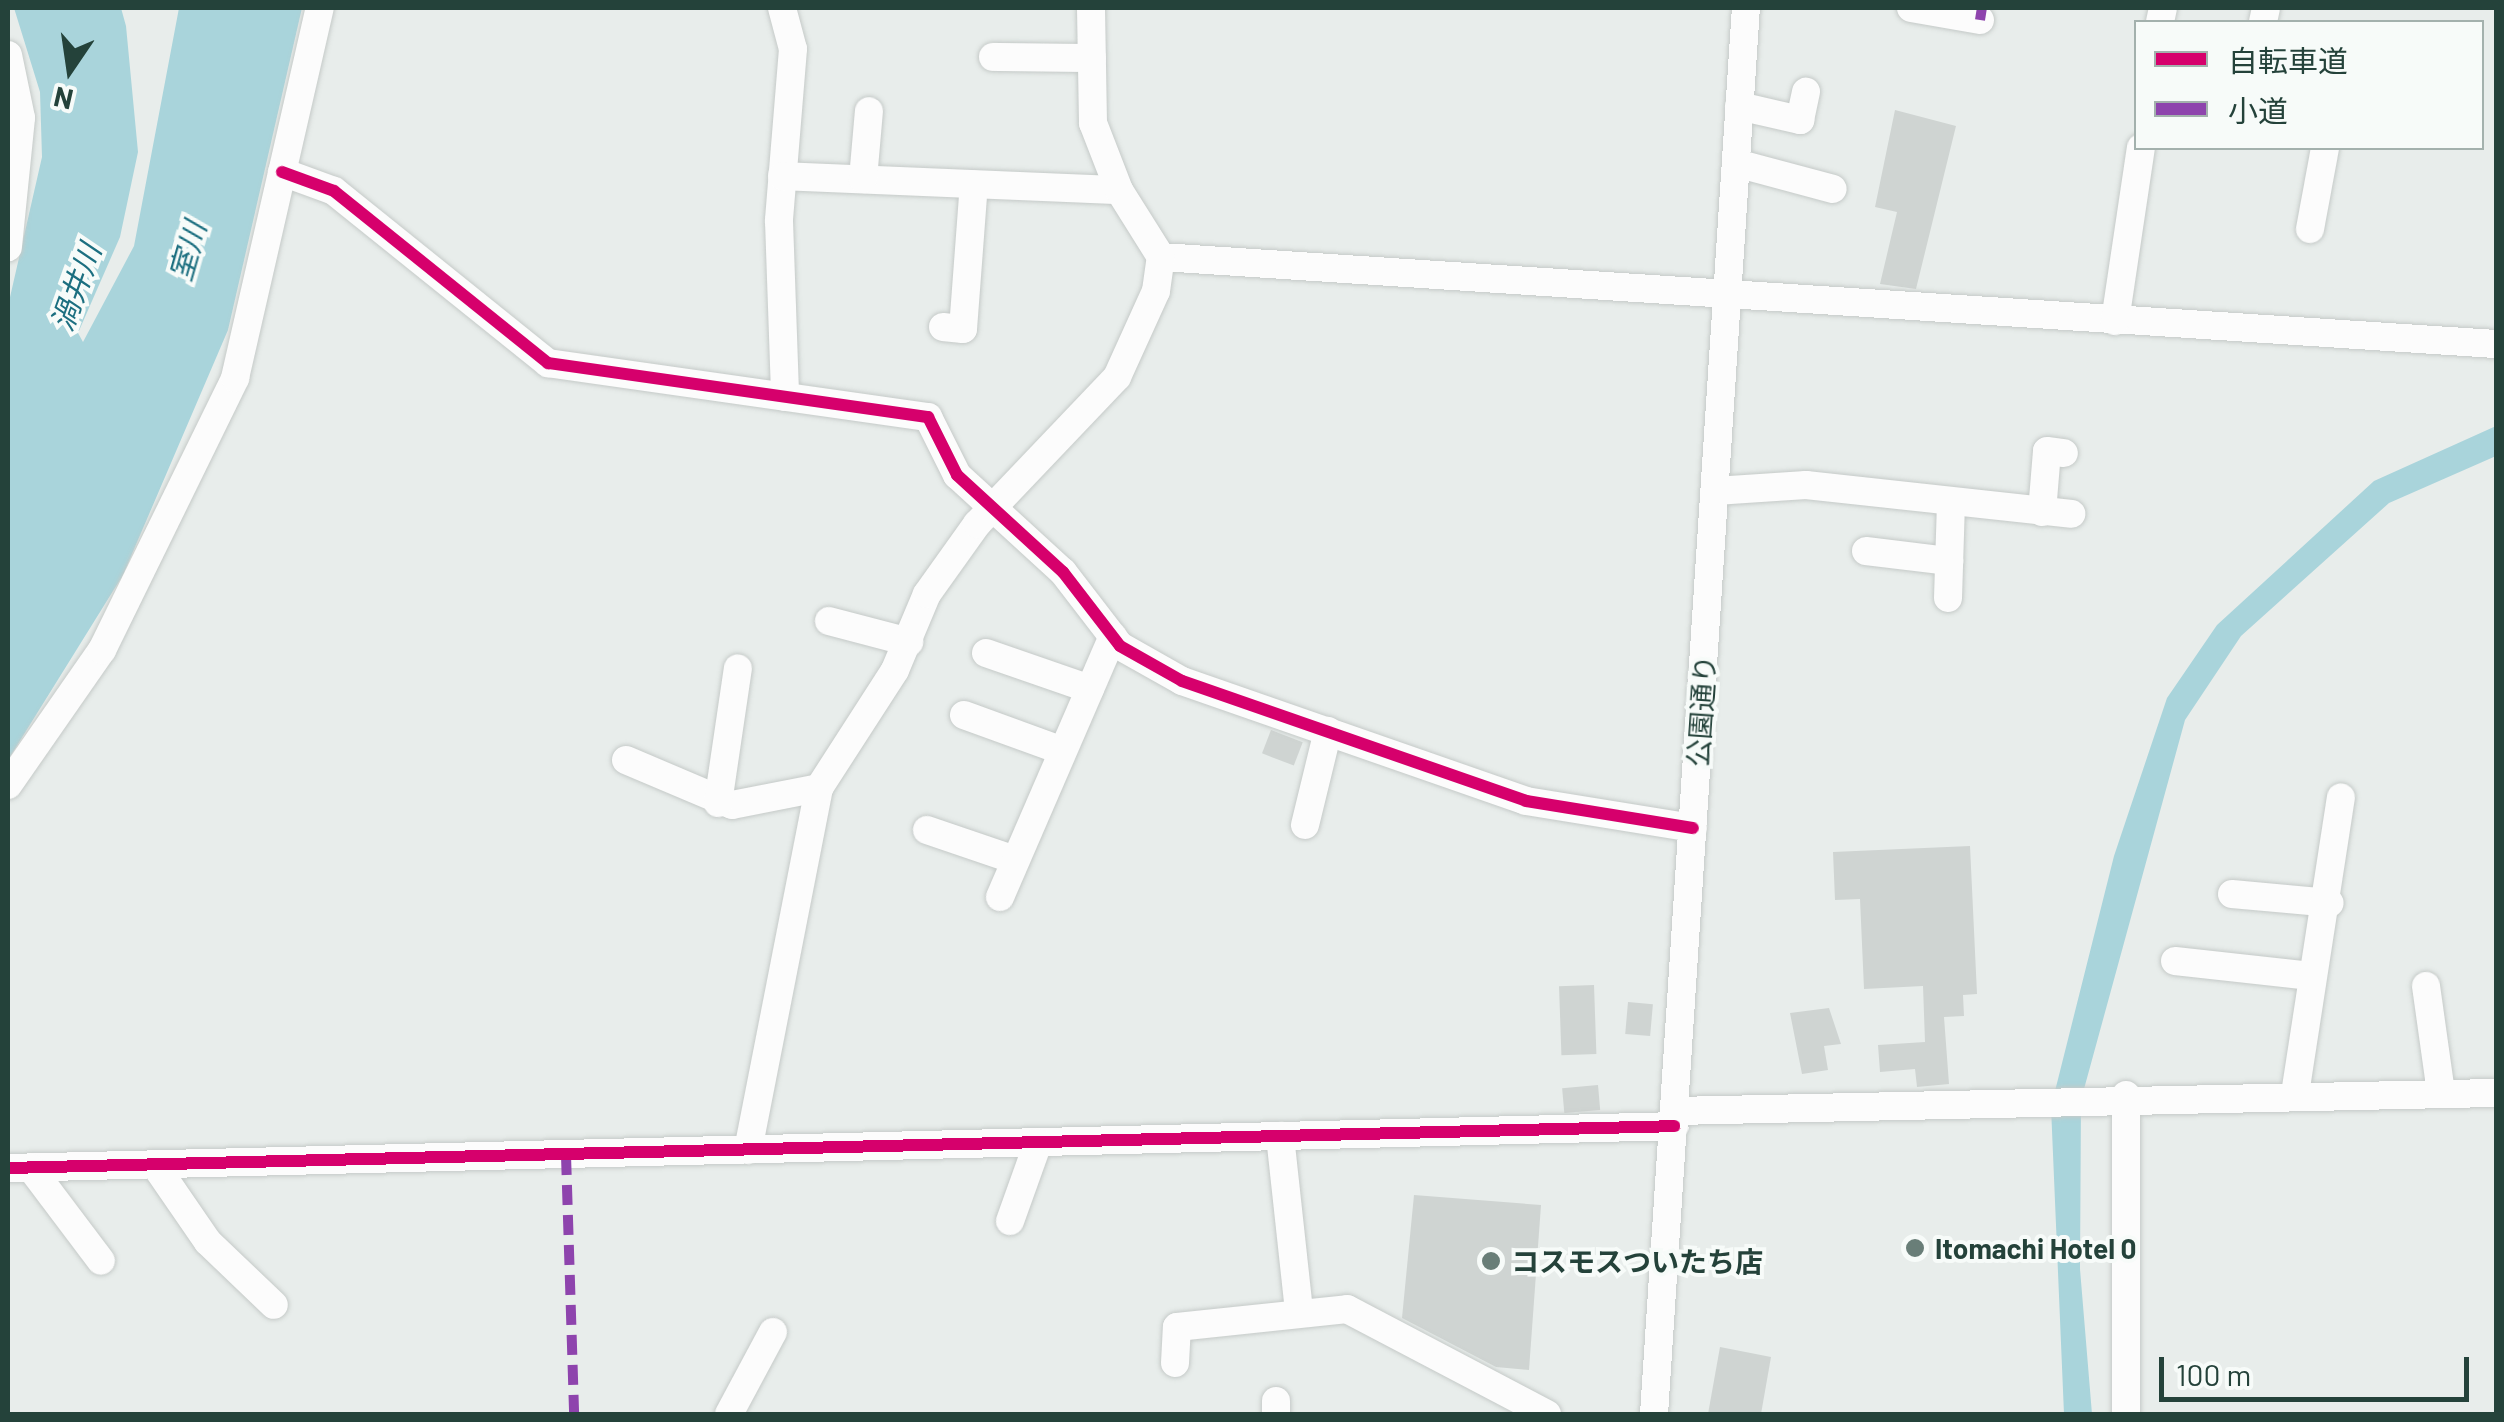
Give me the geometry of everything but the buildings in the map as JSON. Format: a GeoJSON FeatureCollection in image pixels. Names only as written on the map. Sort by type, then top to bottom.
{"type":"FeatureCollection","features":[{"type":"Feature","properties":{"kind":"street"},"geometry":{"type":"LineString","coordinates":[[8,784],[102,650],[209,441],[235,378],[320,8]]}},
{"type":"Feature","properties":{"kind":"street"},"geometry":{"type":"LineString","coordinates":[[782,8],[793,49],[782,176],[785,397]]}},
{"type":"Feature","properties":{"kind":"street"},"geometry":{"type":"LineString","coordinates":[[748,1150],[819,788],[908,642],[927,594],[995,505],[1118,377],[1145,323],[1161,256],[1119,190],[1094,122],[1091,8]]}},
{"type":"Feature","properties":{"kind":"street","name":"公園通り"},"geometry":{"type":"LineString","coordinates":[[1654,1414],[1746,8]]}},
{"type":"Feature","properties":{"kind":"street"},"geometry":{"type":"LineString","coordinates":[[1911,8],[1980,20]]}},
{"type":"Feature","properties":{"kind":"street"},"geometry":{"type":"LineString","coordinates":[[8,55],[20,118],[8,247]]}},
{"type":"Feature","properties":{"kind":"street"},"geometry":{"type":"LineString","coordinates":[[993,57],[1092,58]]}},
{"type":"Feature","properties":{"kind":"street"},"geometry":{"type":"LineString","coordinates":[[1739,106],[1800,120],[1806,92]]}},
{"type":"Feature","properties":{"kind":"street"},"geometry":{"type":"LineString","coordinates":[[863,179],[869,111]]}},
{"type":"Feature","properties":{"kind":"street"},"geometry":{"type":"LineString","coordinates":[[2115,320],[2141,150]]}},
{"type":"Feature","properties":{"kind":"street"},"geometry":{"type":"LineString","coordinates":[[2310,229],[2325,150]]}},
{"type":"Feature","properties":{"kind":"street"},"geometry":{"type":"LineString","coordinates":[[1736,163],[1833,189]]}},
{"type":"Feature","properties":{"kind":"street"},"geometry":{"type":"LineString","coordinates":[[282,172],[334,191],[548,362],[928,416],[957,475],[995,505],[1112,636],[1182,680],[1526,802],[1693,828]]}},
{"type":"Feature","properties":{"kind":"street"},"geometry":{"type":"LineString","coordinates":[[782,176],[1119,190]]}},
{"type":"Feature","properties":{"kind":"street"},"geometry":{"type":"LineString","coordinates":[[943,327],[963,329],[974,184]]}},
{"type":"Feature","properties":{"kind":"street"},"geometry":{"type":"LineString","coordinates":[[1161,256],[2496,344]]}},
{"type":"Feature","properties":{"kind":"street"},"geometry":{"type":"LineString","coordinates":[[2042,512],[2047,451],[2064,454]]}},
{"type":"Feature","properties":{"kind":"street"},"geometry":{"type":"LineString","coordinates":[[1715,491],[1806,485],[2071,514]]}},
{"type":"Feature","properties":{"kind":"street"},"geometry":{"type":"LineString","coordinates":[[1948,598],[1951,502]]}},
{"type":"Feature","properties":{"kind":"street"},"geometry":{"type":"LineString","coordinates":[[1866,550],[1949,560]]}},
{"type":"Feature","properties":{"kind":"street"},"geometry":{"type":"LineString","coordinates":[[829,621],[908,642]]}},
{"type":"Feature","properties":{"kind":"street"},"geometry":{"type":"LineString","coordinates":[[1000,897],[1112,636]]}},
{"type":"Feature","properties":{"kind":"street"},"geometry":{"type":"LineString","coordinates":[[986,654],[1090,689]]}},
{"type":"Feature","properties":{"kind":"street"},"geometry":{"type":"LineString","coordinates":[[718,803],[738,668]]}},
{"type":"Feature","properties":{"kind":"street"},"geometry":{"type":"LineString","coordinates":[[964,715],[1063,751]]}},
{"type":"Feature","properties":{"kind":"street"},"geometry":{"type":"LineString","coordinates":[[1306,824],[1328,731]]}},
{"type":"Feature","properties":{"kind":"street"},"geometry":{"type":"LineString","coordinates":[[626,760],[718,803],[819,788]]}},
{"type":"Feature","properties":{"kind":"street"},"geometry":{"type":"LineString","coordinates":[[2295,1094],[2311,976],[2330,903],[2340,798]]}},
{"type":"Feature","properties":{"kind":"street"},"geometry":{"type":"LineString","coordinates":[[927,830],[1016,860]]}},
{"type":"Feature","properties":{"kind":"street"},"geometry":{"type":"LineString","coordinates":[[2232,894],[2330,903]]}},
{"type":"Feature","properties":{"kind":"street"},"geometry":{"type":"LineString","coordinates":[[2176,961],[2311,976]]}},
{"type":"Feature","properties":{"kind":"street"},"geometry":{"type":"LineString","coordinates":[[2426,986],[2441,1093]]}},
{"type":"Feature","properties":{"kind":"street"},"geometry":{"type":"LineString","coordinates":[[19,1168],[1280,1136],[1674,1119],[2050,1096],[2496,1093]]}},
{"type":"Feature","properties":{"kind":"street"},"geometry":{"type":"LineString","coordinates":[[2126,1095],[2126,1414]]}},
{"type":"Feature","properties":{"kind":"street"},"geometry":{"type":"LineString","coordinates":[[1280,1136],[1299,1312]]}},
{"type":"Feature","properties":{"kind":"street"},"geometry":{"type":"LineString","coordinates":[[1010,1222],[1038,1142]]}},
{"type":"Feature","properties":{"kind":"street"},"geometry":{"type":"LineString","coordinates":[[154,1165],[208,1242],[274,1306]]}},
{"type":"Feature","properties":{"kind":"street"},"geometry":{"type":"LineString","coordinates":[[19,1168],[100,1261]]}},
{"type":"Feature","properties":{"kind":"street"},"geometry":{"type":"LineString","coordinates":[[1176,1363],[1178,1326],[1299,1312],[1364,1316],[1547,1414]]}},
{"type":"Feature","properties":{"kind":"street"},"geometry":{"type":"LineString","coordinates":[[729,1414],[773,1332]]}},
{"type":"Feature","properties":{"kind":"water"},"geometry":{"type":"Polygon","coordinates":[[[14,8],[121,8],[126,26],[138,152],[120,237],[78,333],[83,342],[134,246],[179,8],[302,8],[228,330],[123,575],[8,760],[8,306],[42,157],[40,92],[14,8]]]}},
{"type":"Feature","properties":{"kind":"water"},"geometry":{"type":"Polygon","coordinates":[[[2496,426],[2496,456],[2389,503],[2241,636],[2185,720],[2081,1100],[2080,1269],[2092,1414],[2064,1414],[2051,1107],[2114,856],[2167,698],[2217,625],[2374,481],[2496,426]]]}},
{"type":"Feature","properties":{"kind":"marked path"},"geometry":{"type":"LineString","coordinates":[[1980,20],[1982,8]]}},
{"type":"Feature","properties":{"kind":"marked path"},"geometry":{"type":"LineString","coordinates":[[566,1155],[574,1414]]}},
{"type":"Feature","properties":{"kind":"cycle path"},"geometry":{"type":"LineString","coordinates":[[282,172],[334,191],[548,363],[928,417],[957,475],[1063,572],[1120,646],[1182,681],[1526,801],[1693,828]]}},
{"type":"Feature","properties":{"kind":"cycle path"},"geometry":{"type":"LineString","coordinates":[[8,1168],[1674,1126]]}},
{"type":"Feature","properties":{"kind":"place","name":"Itomachi Hotel 0"},"geometry":{"type":"Point","coordinates":[1915,1248]}},
{"type":"Feature","properties":{"kind":"place","name":"コスモスついたち店"},"geometry":{"type":"Point","coordinates":[1491,1261]}},
{"type":"Feature","properties":{"kind":"water label","name":"室川"},"geometry":{"type":"Point","coordinates":[187,251]}},
{"type":"Feature","properties":{"kind":"water label","name":"渦井川"},"geometry":{"type":"Point","coordinates":[75,287]}}]}
